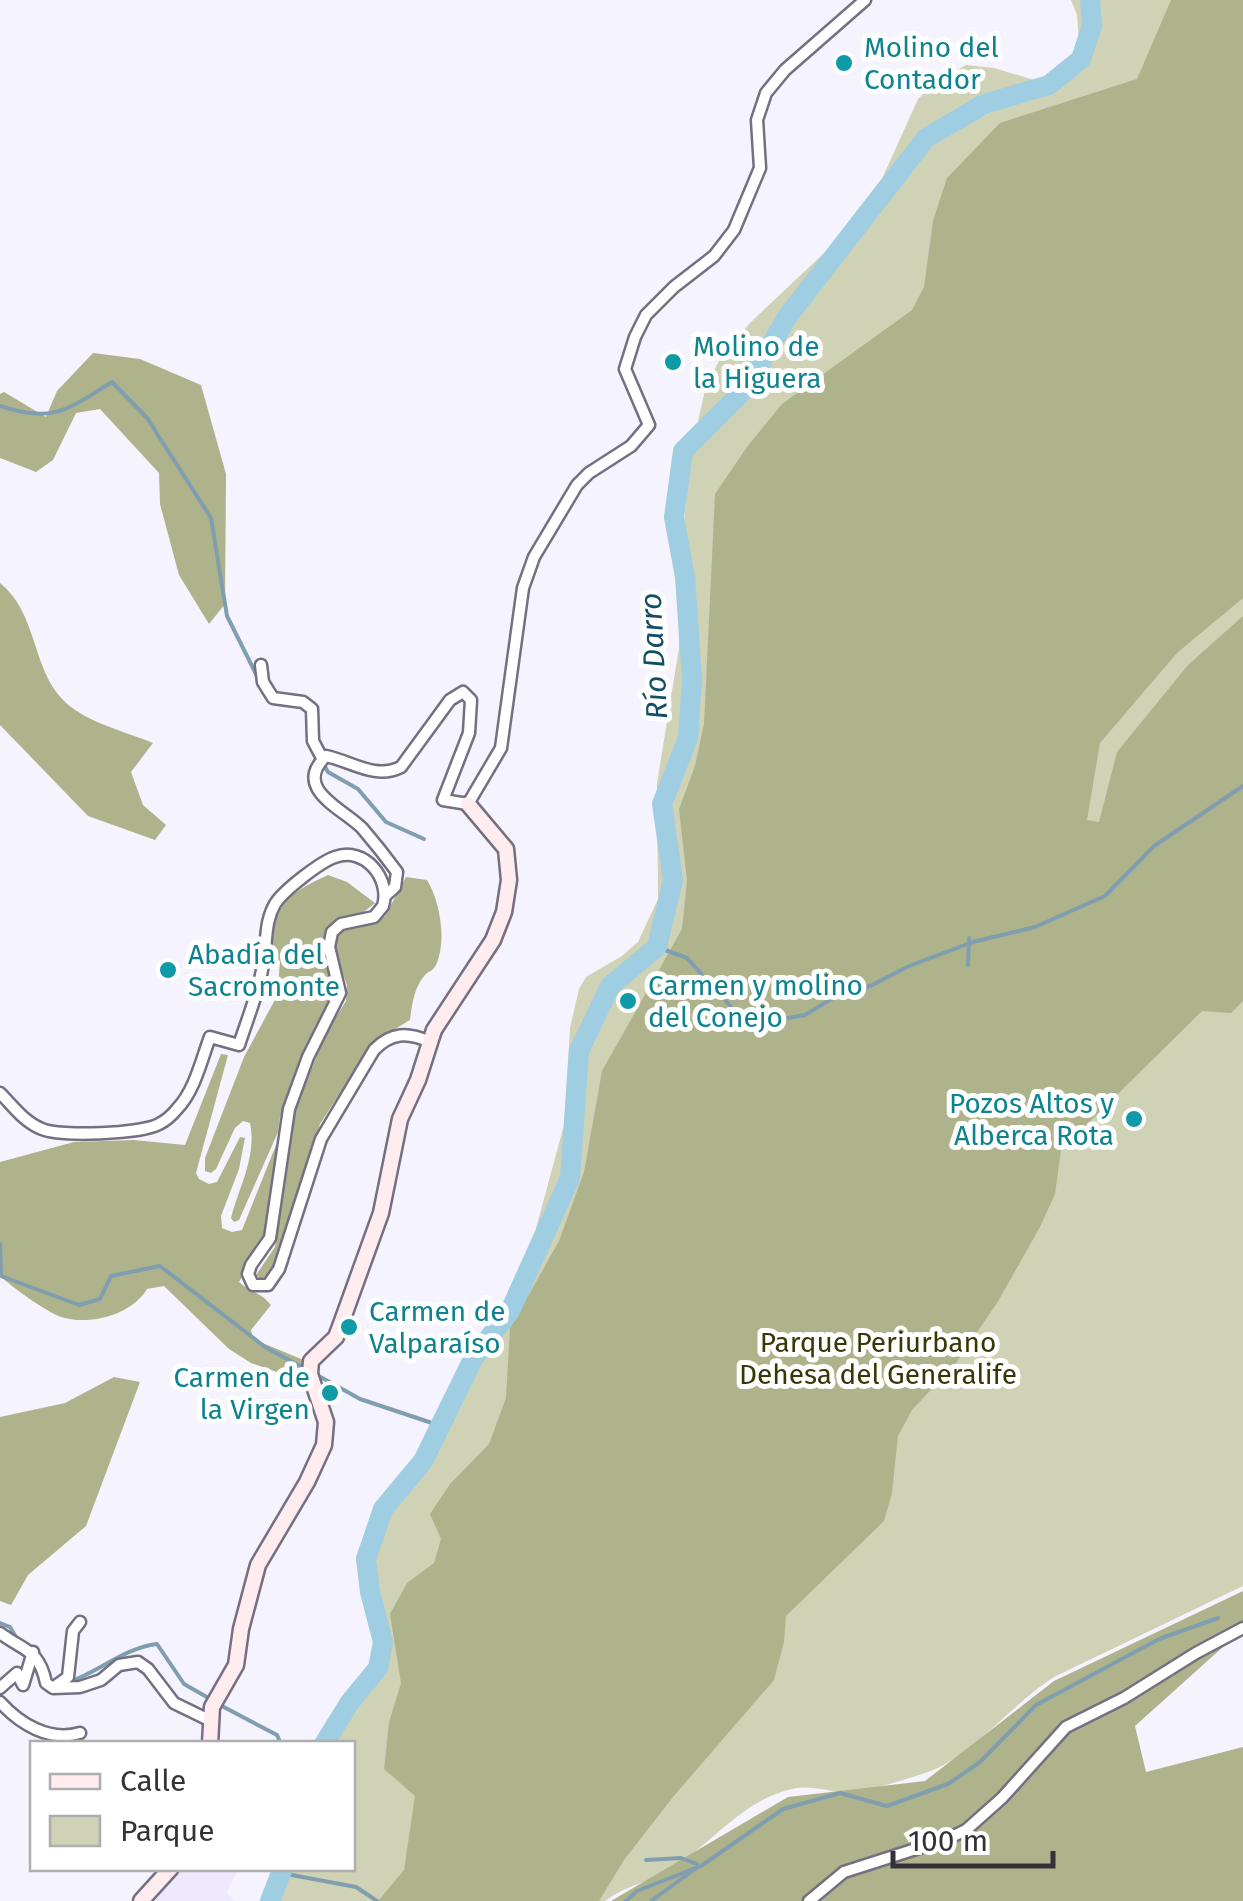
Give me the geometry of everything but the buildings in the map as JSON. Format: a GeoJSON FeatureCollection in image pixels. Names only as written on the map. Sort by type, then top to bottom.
{"type":"FeatureCollection","features":[{"type":"Feature","properties":{"kind":"street"},"geometry":{"type":"LineString","coordinates":[[468,804],[474,788],[498,756],[505,732],[510,672],[524,588],[534,557],[577,485],[631,446],[649,425],[625,370],[639,328],[658,302],[714,256],[734,230],[760,168],[758,120],[766,93],[785,70],[865,0]]}},
{"type":"Feature","properties":{"kind":"street"},"geometry":{"type":"LineString","coordinates":[[261,665],[263,682],[274,698],[303,702],[312,709],[313,741],[322,758]]}},
{"type":"Feature","properties":{"kind":"street"},"geometry":{"type":"LineString","coordinates":[[210,1741],[211,1714],[220,1689],[236,1665],[240,1629],[258,1564],[307,1482],[324,1445],[326,1422],[310,1367],[324,1346],[336,1337],[376,1228],[400,1119],[430,1042],[442,1014],[493,940],[507,894],[506,849],[468,804],[442,800],[469,733],[468,694],[458,694],[450,700],[410,756],[392,772],[375,772],[330,756],[322,758]]}},
{"type":"Feature","properties":{"kind":"street"},"geometry":{"type":"LineString","coordinates":[[322,758],[314,784],[361,828],[398,872],[394,887],[385,896]]}},
{"type":"Feature","properties":{"kind":"street"},"geometry":{"type":"LineString","coordinates":[[0,1094],[25,1120],[60,1134],[159,1124],[178,1108],[195,1081],[210,1037],[239,1046],[264,958],[271,912],[289,888],[333,857],[351,856],[378,872],[385,896],[383,906],[374,917],[341,924],[332,932],[330,941],[340,994],[302,1071],[286,1121],[270,1238],[249,1269],[248,1278],[253,1285],[268,1285],[279,1269],[321,1139],[374,1050],[383,1040],[401,1034],[430,1042]]}},
{"type":"Feature","properties":{"kind":"street"},"geometry":{"type":"LineString","coordinates":[[53,1688],[68,1676],[73,1631],[80,1622]]}},
{"type":"Feature","properties":{"kind":"street"},"geometry":{"type":"LineString","coordinates":[[810,1901],[844,1872],[966,1830],[1002,1798],[1066,1727],[1124,1698],[1243,1628]]}},
{"type":"Feature","properties":{"kind":"street"},"geometry":{"type":"LineString","coordinates":[[0,1633],[33,1652],[43,1668],[46,1683],[53,1688],[80,1687],[101,1680],[119,1665],[138,1662],[148,1668],[174,1703],[211,1714]]}},
{"type":"Feature","properties":{"kind":"street"},"geometry":{"type":"LineString","coordinates":[[0,1688],[18,1672],[23,1686],[33,1652]]}},
{"type":"Feature","properties":{"kind":"street"},"geometry":{"type":"LineString","coordinates":[[0,1702],[22,1725],[66,1737],[80,1732]]}},
{"type":"Feature","properties":{"kind":"street"},"geometry":{"type":"LineString","coordinates":[[142,1901],[168,1871]]}},
{"type":"Feature","properties":{"kind":"shaded area"},"geometry":{"type":"Polygon","coordinates":[[[177,1871],[237,1871],[226,1893],[235,1901],[148,1901],[177,1871]]]}},
{"type":"Feature","properties":{"kind":"green space","name":"Parque Periurbano Dehesa del Generalife"},"geometry":{"type":"Polygon","coordinates":[[[1071,0],[1243,0],[1243,1586],[1054,1677],[964,1752],[933,1770],[860,1791],[800,1788],[774,1795],[741,1814],[682,1862],[605,1901],[266,1901],[267,1881],[273,1871],[355,1871],[355,1741],[319,1741],[373,1657],[379,1635],[369,1560],[381,1519],[410,1475],[450,1394],[521,1274],[564,1125],[570,1028],[579,989],[586,977],[638,942],[658,899],[657,783],[679,648],[679,577],[690,456],[706,386],[721,357],[751,322],[857,222],[881,181],[918,99],[937,81],[966,65],[994,68],[1041,82],[1057,81],[1072,74],[1079,60],[1077,15],[1071,0]]]}},
{"type":"Feature","properties":{"kind":"green space","name":"Parque Periurbano Dehesa del Generalife"},"geometry":{"type":"Polygon","coordinates":[[[1171,0],[1243,0],[1243,598],[1177,653],[1100,743],[1087,820],[1099,822],[1117,752],[1188,665],[1243,616],[1243,1001],[1231,1013],[1202,1011],[1061,1150],[1055,1194],[997,1303],[956,1363],[912,1410],[898,1436],[892,1493],[884,1521],[786,1616],[774,1680],[673,1797],[624,1860],[599,1901],[378,1901],[404,1870],[415,1796],[384,1769],[389,1722],[401,1683],[390,1614],[407,1583],[434,1563],[441,1539],[430,1514],[450,1484],[489,1444],[506,1398],[510,1328],[559,1241],[584,1172],[602,1071],[682,929],[687,881],[679,809],[695,766],[704,724],[715,494],[782,404],[912,310],[924,287],[933,221],[947,178],[1000,123],[1137,79],[1171,0]]]}},
{"type":"Feature","properties":{"kind":"green space"},"geometry":{"type":"Polygon","coordinates":[[[93,353],[140,359],[201,385],[226,474],[225,604],[209,624],[179,575],[160,504],[159,473],[100,409],[76,413],[53,460],[36,472],[0,458],[0,394],[4,392],[46,417],[57,391],[93,353]]]}},
{"type":"Feature","properties":{"kind":"green space"},"geometry":{"type":"Polygon","coordinates":[[[0,583],[20,607],[42,666],[66,703],[88,718],[153,743],[131,772],[143,805],[166,825],[155,840],[88,816],[0,725],[0,583]]]}},
{"type":"Feature","properties":{"kind":"green space"},"geometry":{"type":"Polygon","coordinates":[[[328,875],[347,882],[375,903],[360,915],[329,926],[323,939],[333,987],[328,1012],[308,1046],[280,1117],[278,1132],[239,1220],[234,1222],[231,1218],[251,1147],[250,1123],[243,1121],[235,1128],[211,1173],[205,1171],[205,1158],[244,1057],[277,996],[280,962],[269,958],[278,915],[291,897],[328,875]]]}},
{"type":"Feature","properties":{"kind":"green space"},"geometry":{"type":"Polygon","coordinates":[[[406,877],[427,880],[435,899],[441,921],[436,965],[418,985],[410,1020],[372,1043],[320,1124],[277,1262],[261,1279],[256,1275],[275,1247],[294,1112],[326,1033],[346,1001],[347,985],[334,950],[335,938],[345,929],[370,925],[385,916],[406,877]]]}},
{"type":"Feature","properties":{"kind":"green space"},"geometry":{"type":"Polygon","coordinates":[[[221,1054],[228,1055],[196,1173],[209,1184],[217,1182],[240,1137],[245,1138],[239,1169],[221,1216],[222,1228],[242,1230],[279,1145],[270,1219],[263,1242],[239,1282],[271,1305],[251,1330],[253,1339],[306,1361],[305,1382],[251,1363],[229,1349],[164,1286],[147,1289],[121,1312],[84,1320],[46,1310],[0,1276],[0,1162],[74,1142],[134,1140],[185,1145],[221,1054]]]}},
{"type":"Feature","properties":{"kind":"green space"},"geometry":{"type":"Polygon","coordinates":[[[114,1377],[140,1382],[86,1526],[28,1575],[11,1605],[0,1601],[0,1417],[65,1403],[114,1377]]]}},
{"type":"Feature","properties":{"kind":"green space"},"geometry":{"type":"Polygon","coordinates":[[[1243,1591],[1243,1629],[1135,1726],[1146,1772],[1243,1747],[1243,1901],[611,1901],[788,1797],[925,1781],[1054,1681],[1243,1591]]]}},
{"type":"Feature","properties":{"kind":"waterway","name":"Río Darro"},"geometry":{"type":"LineString","coordinates":[[326,1741],[350,1702],[378,1668],[383,1642],[366,1559],[383,1509],[423,1461],[474,1357],[510,1311],[570,1178],[579,1051],[610,986],[657,947],[673,880],[662,804],[688,738],[692,680],[685,577],[674,517],[683,451],[747,387],[787,317],[926,138],[984,104],[1049,85],[1081,59],[1092,26],[1090,0]]}},
{"type":"Feature","properties":{"kind":"waterway"},"geometry":{"type":"LineString","coordinates":[[0,406],[34,414],[59,411],[112,382],[147,418],[211,518],[227,616],[258,678]]}},
{"type":"Feature","properties":{"kind":"waterway"},"geometry":{"type":"LineString","coordinates":[[324,765],[328,772],[358,789],[386,822],[424,839]]}},
{"type":"Feature","properties":{"kind":"waterway"},"geometry":{"type":"LineString","coordinates":[[657,947],[687,958],[743,1020],[805,1015],[838,995],[870,986],[909,966],[973,942],[1035,927],[1105,896],[1154,846],[1243,786]]}},
{"type":"Feature","properties":{"kind":"waterway"},"geometry":{"type":"LineString","coordinates":[[968,965],[969,938]]}},
{"type":"Feature","properties":{"kind":"waterway"},"geometry":{"type":"LineString","coordinates":[[0,1244],[1,1276],[79,1305],[100,1299],[111,1276],[160,1266],[265,1347],[304,1368]]}},
{"type":"Feature","properties":{"kind":"waterway"},"geometry":{"type":"LineString","coordinates":[[317,1375],[360,1399],[441,1426]]}},
{"type":"Feature","properties":{"kind":"waterway"},"geometry":{"type":"LineString","coordinates":[[626,1901],[637,1891],[701,1866],[783,1809],[840,1793],[887,1806],[948,1784],[980,1762],[1036,1705],[1159,1639],[1218,1618]]}},
{"type":"Feature","properties":{"kind":"waterway"},"geometry":{"type":"LineString","coordinates":[[0,1623],[10,1627],[17,1639]]}},
{"type":"Feature","properties":{"kind":"waterway"},"geometry":{"type":"LineString","coordinates":[[67,1683],[134,1650],[157,1644],[184,1684],[212,1700]]}},
{"type":"Feature","properties":{"kind":"waterway"},"geometry":{"type":"LineString","coordinates":[[220,1705],[277,1735],[280,1741]]}},
{"type":"Feature","properties":{"kind":"waterway"},"geometry":{"type":"LineString","coordinates":[[646,1860],[681,1858],[697,1864]]}},
{"type":"Feature","properties":{"kind":"waterway"},"geometry":{"type":"LineString","coordinates":[[651,1901],[695,1869]]}},
{"type":"Feature","properties":{"kind":"waterway","name":"Río Darro"},"geometry":{"type":"LineString","coordinates":[[270,1901],[282,1871]]}},
{"type":"Feature","properties":{"kind":"waterway"},"geometry":{"type":"LineString","coordinates":[[281,1873],[356,1887],[377,1901]]}},
{"type":"Feature","properties":{"kind":"place","name":"Molino del Contador"},"geometry":{"type":"Point","coordinates":[844,63]}},
{"type":"Feature","properties":{"kind":"place","name":"Molino de la Higuera"},"geometry":{"type":"Point","coordinates":[673,362]}},
{"type":"Feature","properties":{"kind":"place","name":"Abadía del Sacromonte"},"geometry":{"type":"Point","coordinates":[168,970]}},
{"type":"Feature","properties":{"kind":"place","name":"Carmen y molino del Conejo"},"geometry":{"type":"Point","coordinates":[628,1001]}},
{"type":"Feature","properties":{"kind":"place","name":"Pozos Altos y Alberca Rota"},"geometry":{"type":"Point","coordinates":[1134,1119]}},
{"type":"Feature","properties":{"kind":"place","name":"Carmen de Valparaíso"},"geometry":{"type":"Point","coordinates":[349,1327]}},
{"type":"Feature","properties":{"kind":"place","name":"Carmen de la Virgen"},"geometry":{"type":"Point","coordinates":[330,1393]}}]}
